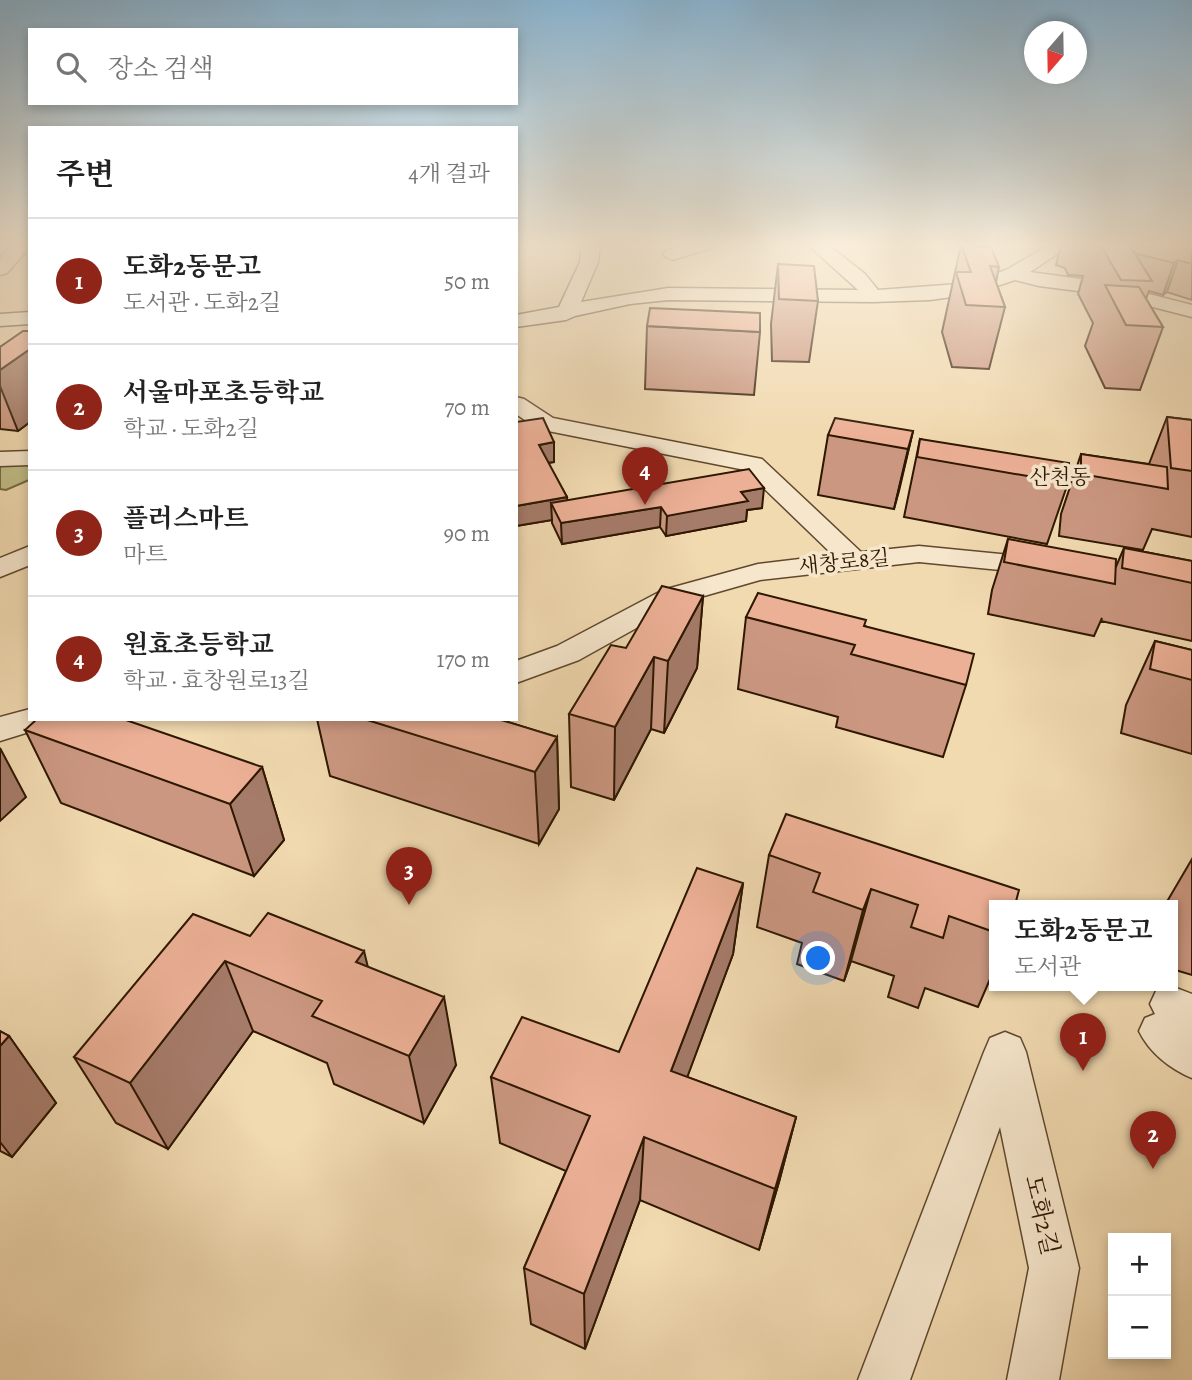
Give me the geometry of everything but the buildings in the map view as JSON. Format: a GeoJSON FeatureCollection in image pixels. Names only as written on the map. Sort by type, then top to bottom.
{"type":"FeatureCollection","features":[{"type":"Feature","properties":{"kind":"street"},"geometry":{"type":"LineString","coordinates":[[566,314],[568,308]]}},
{"type":"Feature","properties":{"kind":"street"},"geometry":{"type":"LineString","coordinates":[[518,321],[587,308]]}},
{"type":"Feature","properties":{"kind":"street"},"geometry":{"type":"LineString","coordinates":[[0,320],[28,318]]}},
{"type":"Feature","properties":{"kind":"street"},"geometry":{"type":"LineString","coordinates":[[518,405],[546,424],[753,464],[853,560]]}},
{"type":"Feature","properties":{"kind":"street"},"geometry":{"type":"LineString","coordinates":[[0,459],[28,458]]}},
{"type":"Feature","properties":{"kind":"street","name":"새창로8길"},"geometry":{"type":"LineString","coordinates":[[518,672],[568,653],[673,596],[758,572],[919,554],[1032,564],[1072,571]]}},
{"type":"Feature","properties":{"kind":"street"},"geometry":{"type":"LineString","coordinates":[[0,569],[28,555]]}},
{"type":"Feature","properties":{"kind":"street"},"geometry":{"type":"LineString","coordinates":[[0,729],[28,721]]}},
{"type":"Feature","properties":{"kind":"street"},"geometry":{"type":"LineString","coordinates":[[1174,1016],[1192,1058]]}},
{"type":"Feature","properties":{"kind":"street","name":"도화2길"},"geometry":{"type":"LineString","coordinates":[[884,1380],[1006,1052],[1054,1268],[1033,1380]]}},
{"type":"Feature","properties":{"kind":"shaded area"},"geometry":{"type":"Polygon","coordinates":[[[28,461],[28,480],[6,490],[0,489],[0,462],[28,461]]]}},
{"type":"Feature","properties":{"kind":"place","name":"원효초등학교"},"geometry":{"type":"Point","coordinates":[645,505]}},
{"type":"Feature","properties":{"kind":"place","name":"플러스마트"},"geometry":{"type":"Point","coordinates":[409,905]}},
{"type":"Feature","properties":{"kind":"place","name":"도화2동문고"},"geometry":{"type":"Point","coordinates":[1083,1071]}},
{"type":"Feature","properties":{"kind":"place","name":"서울마포초등학교"},"geometry":{"type":"Point","coordinates":[1153,1169]}},
{"type":"Feature","properties":{"kind":"district","name":"산천동"},"geometry":{"type":"Point","coordinates":[1060,477]}}]}
